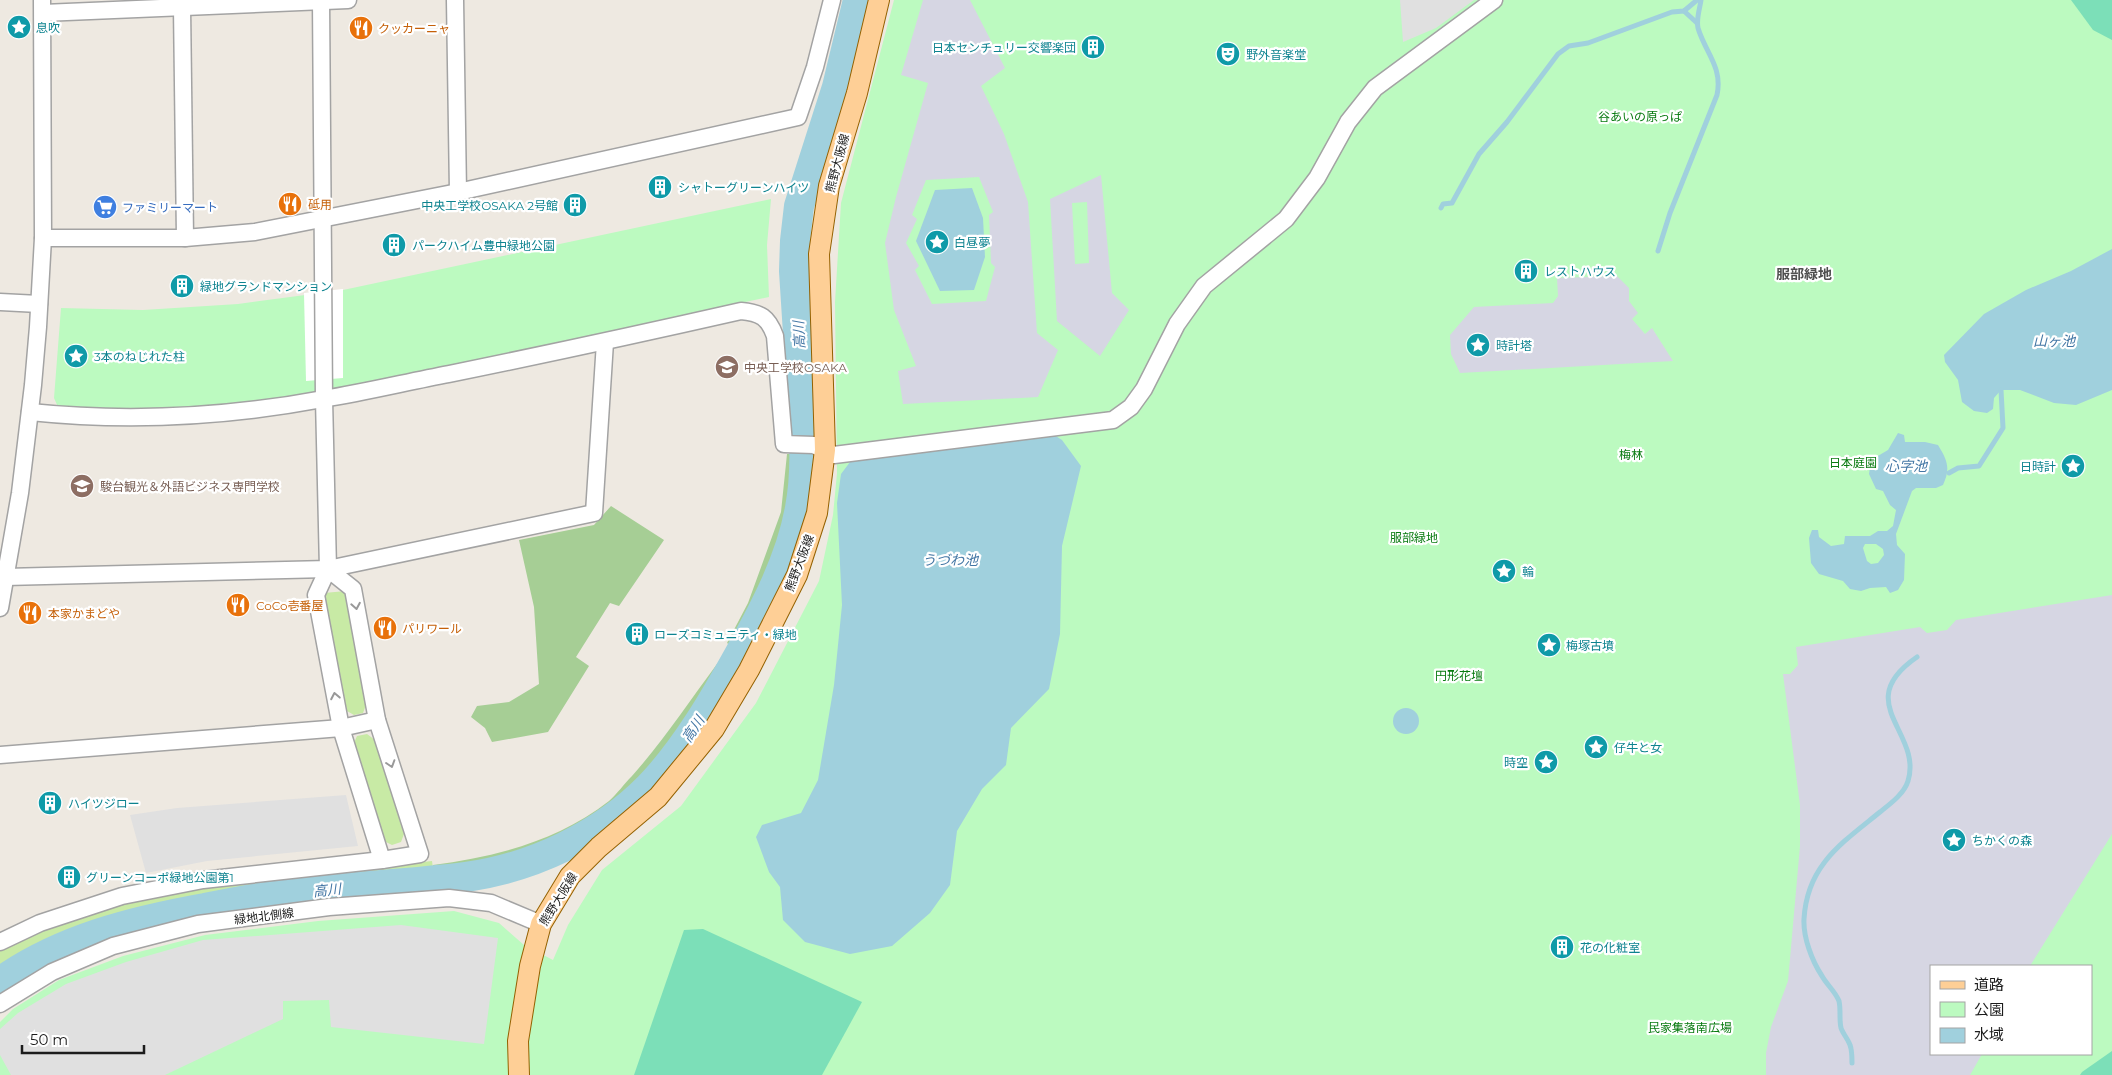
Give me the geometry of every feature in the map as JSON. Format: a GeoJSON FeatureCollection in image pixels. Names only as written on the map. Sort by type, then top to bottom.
{"type":"FeatureCollection","features":[{"type":"Feature","properties":{"kind":"main road","name":"熊野大阪線"},"geometry":{"type":"LineString","coordinates":[[519,1075],[518,1040],[530,966],[541,924],[570,876],[599,847],[658,798],[714,729],[739,687],[797,575],[817,513],[819,254],[822,226],[829,186],[857,93],[879,0]]}},
{"type":"Feature","properties":{"kind":"street"},"geometry":{"type":"LineString","coordinates":[[0,608],[20,493],[40,304],[42,238],[42,7],[182,8],[348,0]]}},
{"type":"Feature","properties":{"kind":"street"},"geometry":{"type":"LineString","coordinates":[[455,0],[458,192]]}},
{"type":"Feature","properties":{"kind":"street"},"geometry":{"type":"LineString","coordinates":[[42,238],[185,238],[255,232],[458,192],[798,117],[815,67],[832,0]]}},
{"type":"Feature","properties":{"kind":"street"},"geometry":{"type":"LineString","coordinates":[[30,412],[128,418],[202,415],[324,399],[605,342],[741,311],[758,313],[770,324],[774,336],[784,444],[819,448],[1110,414],[1127,403],[1172,322],[1200,283],[1281,215],[1312,174],[1343,120],[1371,85],[1483,0]]}},
{"type":"Feature","properties":{"kind":"street"},"geometry":{"type":"LineString","coordinates":[[819,448],[834,455],[1113,420],[1131,407],[1177,324],[1204,286],[1286,219],[1317,178],[1348,122],[1375,88],[1494,0]]}},
{"type":"Feature","properties":{"kind":"street"},"geometry":{"type":"LineString","coordinates":[[321,1],[324,399],[328,569],[316,595],[342,728],[382,860]]}},
{"type":"Feature","properties":{"kind":"street"},"geometry":{"type":"LineString","coordinates":[[182,8],[185,238]]}},
{"type":"Feature","properties":{"kind":"street"},"geometry":{"type":"LineString","coordinates":[[0,302],[40,304]]}},
{"type":"Feature","properties":{"kind":"street"},"geometry":{"type":"LineString","coordinates":[[5,576],[328,569],[594,513],[605,342]]}},
{"type":"Feature","properties":{"kind":"street"},"geometry":{"type":"LineString","coordinates":[[0,942],[40,923],[122,896],[203,880],[420,854],[376,720],[353,589],[328,569]]}},
{"type":"Feature","properties":{"kind":"street"},"geometry":{"type":"LineString","coordinates":[[0,755],[342,728],[376,720]]}},
{"type":"Feature","properties":{"kind":"street","name":"緑地北側線"},"geometry":{"type":"LineString","coordinates":[[0,1004],[52,972],[113,946],[198,924],[329,907],[449,898],[492,903],[541,924]]}},
{"type":"Feature","properties":{"kind":"green space","name":"服部緑地"},"geometry":{"type":"Polygon","coordinates":[[[894,0],[2112,0],[2112,1075],[0,1075],[0,1022],[13,1009],[59,980],[123,956],[205,935],[318,921],[454,911],[499,923],[524,945],[553,960],[568,925],[602,870],[681,806],[756,703],[819,581],[833,515],[837,473],[835,302],[841,203],[894,0]]]}},
{"type":"Feature","properties":{"kind":"green space"},"geometry":{"type":"Polygon","coordinates":[[[2071,0],[2112,0],[2112,40],[2093,30],[2071,0]]]}},
{"type":"Feature","properties":{"kind":"green space"},"geometry":{"type":"Polygon","coordinates":[[[771,199],[767,245],[769,297],[349,387],[266,401],[202,407],[124,409],[58,407],[54,398],[61,308],[143,310],[238,304],[343,290],[771,199]]]}},
{"type":"Feature","properties":{"kind":"green space"},"geometry":{"type":"Polygon","coordinates":[[[787,454],[799,454],[798,483],[790,530],[771,583],[737,650],[727,643],[748,603],[781,512],[787,454]]]}},
{"type":"Feature","properties":{"kind":"green space"},"geometry":{"type":"Polygon","coordinates":[[[611,506],[664,540],[619,606],[610,603],[576,657],[589,666],[548,732],[492,742],[485,728],[471,717],[477,706],[509,702],[539,684],[534,607],[519,540],[594,525],[611,506]]]}},
{"type":"Feature","properties":{"kind":"green space"},"geometry":{"type":"Polygon","coordinates":[[[346,591],[366,705],[363,713],[354,715],[347,711],[324,593],[346,591]]]}},
{"type":"Feature","properties":{"kind":"green space"},"geometry":{"type":"Polygon","coordinates":[[[717,664],[725,670],[658,772],[624,805],[600,823],[575,837],[521,859],[463,872],[434,875],[433,865],[502,852],[547,837],[569,827],[609,801],[654,749],[717,664]]]}},
{"type":"Feature","properties":{"kind":"green space"},"geometry":{"type":"Polygon","coordinates":[[[367,734],[375,740],[404,834],[401,842],[392,845],[384,841],[353,745],[357,736],[367,734]]]}},
{"type":"Feature","properties":{"kind":"green space"},"geometry":{"type":"Polygon","coordinates":[[[432,861],[434,875],[240,895],[144,914],[52,945],[0,976],[0,949],[42,929],[124,902],[202,887],[432,861]]]}},
{"type":"Feature","properties":{"kind":"green space"},"geometry":{"type":"Polygon","coordinates":[[[703,929],[862,1002],[822,1075],[634,1075],[684,930],[703,929]]]}},
{"type":"Feature","properties":{"kind":"green space"},"geometry":{"type":"Polygon","coordinates":[[[2112,1051],[2112,1075],[2080,1075],[2082,1072],[2112,1051]]]}},
{"type":"Feature","properties":{"kind":"shaded area"},"geometry":{"type":"Polygon","coordinates":[[[923,0],[970,0],[1005,68],[981,86],[1004,134],[1028,202],[1037,333],[1058,350],[1038,397],[903,404],[898,371],[916,366],[894,310],[885,243],[928,83],[901,75],[923,0]],[[979,177],[926,180],[912,215],[917,219],[906,243],[919,266],[915,270],[932,304],[986,301],[995,267],[991,263],[989,215],[993,212],[979,177]]]}},
{"type":"Feature","properties":{"kind":"shaded area"},"geometry":{"type":"Polygon","coordinates":[[[1400,0],[1474,0],[1436,28],[1403,42],[1400,0]]]}},
{"type":"Feature","properties":{"kind":"shaded area"},"geometry":{"type":"Polygon","coordinates":[[[1101,175],[1112,293],[1129,310],[1100,356],[1057,321],[1050,199],[1101,175]],[[1087,202],[1072,203],[1075,264],[1089,263],[1087,202]]]}},
{"type":"Feature","properties":{"kind":"shaded area"},"geometry":{"type":"Polygon","coordinates":[[[1617,276],[1629,288],[1629,301],[1638,313],[1632,319],[1645,334],[1652,328],[1673,361],[1460,373],[1451,354],[1450,335],[1474,307],[1553,303],[1558,296],[1557,278],[1617,276]]]}},
{"type":"Feature","properties":{"kind":"shaded area","name":"ちかくの森"},"geometry":{"type":"Polygon","coordinates":[[[2112,595],[2112,834],[2031,965],[1930,965],[1930,1055],[1981,1055],[1970,1075],[1766,1075],[1766,1053],[1771,1027],[1788,981],[1800,846],[1800,805],[1783,674],[1790,674],[1798,665],[1796,647],[1920,627],[1927,633],[1947,630],[1956,620],[2112,595]]]}},
{"type":"Feature","properties":{"kind":"shaded area"},"geometry":{"type":"Polygon","coordinates":[[[346,795],[358,846],[207,861],[146,873],[130,815],[177,808],[346,795]]]}},
{"type":"Feature","properties":{"kind":"shaded area"},"geometry":{"type":"Polygon","coordinates":[[[401,925],[498,938],[484,1044],[331,1027],[329,1000],[283,1001],[283,1019],[165,1075],[11,1075],[0,1055],[0,1029],[18,1013],[66,984],[126,962],[203,940],[401,925]]]}},
{"type":"Feature","properties":{"kind":"water"},"geometry":{"type":"Polygon","coordinates":[[[972,188],[983,218],[985,257],[974,290],[940,291],[916,241],[935,190],[972,188]]]}},
{"type":"Feature","properties":{"kind":"water","name":"山ヶ池"},"geometry":{"type":"Polygon","coordinates":[[[2112,249],[2112,390],[2076,405],[2054,403],[2020,390],[2001,390],[1994,398],[1993,409],[1987,413],[1974,411],[1962,402],[1958,380],[1945,362],[1944,355],[1984,314],[2026,290],[2071,271],[2112,249]]]}},
{"type":"Feature","properties":{"kind":"water","name":"うづわ池"},"geometry":{"type":"Polygon","coordinates":[[[1051,433],[1062,440],[1081,466],[1062,546],[1060,634],[1049,689],[1011,728],[1006,765],[982,789],[957,831],[950,885],[930,913],[892,946],[850,954],[805,942],[783,920],[780,887],[769,872],[756,837],[762,825],[801,813],[818,780],[834,685],[842,605],[837,503],[841,474],[850,462],[1051,433]]]}},
{"type":"Feature","properties":{"kind":"water","name":"心字池"},"geometry":{"type":"Polygon","coordinates":[[[1898,433],[1904,435],[1905,442],[1925,442],[1938,445],[1947,464],[1947,474],[1943,485],[1936,488],[1916,488],[1912,491],[1896,534],[1897,545],[1905,554],[1904,580],[1898,590],[1890,593],[1886,587],[1870,588],[1861,591],[1850,589],[1843,581],[1819,574],[1811,563],[1809,538],[1812,530],[1818,530],[1819,537],[1831,546],[1844,544],[1845,536],[1870,536],[1878,531],[1887,531],[1893,526],[1896,510],[1890,505],[1883,491],[1876,489],[1869,474],[1871,460],[1888,450],[1898,433]],[[1865,544],[1863,548],[1867,561],[1871,564],[1878,563],[1884,555],[1883,549],[1876,544],[1865,544]]]}},
{"type":"Feature","properties":{"kind":"water"},"geometry":{"type":"Polygon","coordinates":[[[1406,708],[1415,712],[1419,721],[1415,730],[1406,734],[1397,730],[1393,721],[1397,712],[1406,708]]]}},
{"type":"Feature","properties":{"kind":"pier"},"geometry":{"type":"Polygon","coordinates":[[[343,289],[343,378],[306,381],[304,293],[343,289]]]}},
{"type":"Feature","properties":{"kind":"waterway","name":"高川"},"geometry":{"type":"LineString","coordinates":[[0,982],[23,967],[72,943],[151,919],[270,896],[466,877],[516,866],[565,847],[588,834],[610,820],[649,787],[675,757],[699,723],[720,688],[768,601],[784,564],[796,527],[804,480],[802,396],[794,271],[799,206],[837,87],[858,0]]}},
{"type":"Feature","properties":{"kind":"waterway"},"geometry":{"type":"LineString","coordinates":[[1441,208],[1443,204],[1452,203],[1479,154],[1507,122],[1558,54],[1569,46],[1588,43],[1672,12],[1684,11],[1697,0]]}},
{"type":"Feature","properties":{"kind":"waterway"},"geometry":{"type":"LineString","coordinates":[[1658,251],[1670,213],[1717,95],[1718,76],[1698,28],[1701,0]]}},
{"type":"Feature","properties":{"kind":"waterway"},"geometry":{"type":"LineString","coordinates":[[1684,11],[1697,23]]}},
{"type":"Feature","properties":{"kind":"waterway"},"geometry":{"type":"LineString","coordinates":[[1949,473],[1958,468],[1979,466],[2003,428],[2001,390]]}},
{"type":"Feature","properties":{"kind":"waterway"},"geometry":{"type":"LineString","coordinates":[[1852,1063],[1851,1047],[1841,1028],[1839,1001],[1818,970],[1807,941],[1804,926],[1807,900],[1819,870],[1829,857],[1840,845],[1888,806],[1906,786],[1910,763],[1906,747],[1889,704],[1889,689],[1898,674],[1917,657]]}},
{"type":"Feature","properties":{"kind":"place","name":"息吹"},"geometry":{"type":"Point","coordinates":[19,27]}},
{"type":"Feature","properties":{"kind":"place","name":"クッカーニャ"},"geometry":{"type":"Point","coordinates":[361,28]}},
{"type":"Feature","properties":{"kind":"place","name":"日本センチュリー交響楽団"},"geometry":{"type":"Point","coordinates":[1093,47]}},
{"type":"Feature","properties":{"kind":"place","name":"野外音楽堂"},"geometry":{"type":"Point","coordinates":[1228,54]}},
{"type":"Feature","properties":{"kind":"place","name":"シャトーグリーンハイツ"},"geometry":{"type":"Point","coordinates":[660,187]}},
{"type":"Feature","properties":{"kind":"place","name":"砥用"},"geometry":{"type":"Point","coordinates":[290,204]}},
{"type":"Feature","properties":{"kind":"place","name":"中央工学校OSAKA 2号館"},"geometry":{"type":"Point","coordinates":[575,205]}},
{"type":"Feature","properties":{"kind":"place","name":"ファミリーマート"},"geometry":{"type":"Point","coordinates":[105,207]}},
{"type":"Feature","properties":{"kind":"place","name":"白昼夢"},"geometry":{"type":"Point","coordinates":[937,242]}},
{"type":"Feature","properties":{"kind":"place","name":"パークハイム豊中緑地公園"},"geometry":{"type":"Point","coordinates":[394,245]}},
{"type":"Feature","properties":{"kind":"place","name":"レストハウス"},"geometry":{"type":"Point","coordinates":[1526,271]}},
{"type":"Feature","properties":{"kind":"place","name":"緑地グランドマンション"},"geometry":{"type":"Point","coordinates":[182,286]}},
{"type":"Feature","properties":{"kind":"place","name":"時計塔"},"geometry":{"type":"Point","coordinates":[1478,345]}},
{"type":"Feature","properties":{"kind":"place","name":"3本のねじれた柱"},"geometry":{"type":"Point","coordinates":[76,356]}},
{"type":"Feature","properties":{"kind":"place","name":"中央工学校OSAKA"},"geometry":{"type":"Point","coordinates":[727,367]}},
{"type":"Feature","properties":{"kind":"place","name":"日時計"},"geometry":{"type":"Point","coordinates":[2073,466]}},
{"type":"Feature","properties":{"kind":"place","name":"駿台観光＆外語ビジネス専門学校"},"geometry":{"type":"Point","coordinates":[82,486]}},
{"type":"Feature","properties":{"kind":"place","name":"輪"},"geometry":{"type":"Point","coordinates":[1504,571]}},
{"type":"Feature","properties":{"kind":"place","name":"CoCo壱番屋"},"geometry":{"type":"Point","coordinates":[238,605]}},
{"type":"Feature","properties":{"kind":"place","name":"本家かまどや"},"geometry":{"type":"Point","coordinates":[30,613]}},
{"type":"Feature","properties":{"kind":"place","name":"パリワール"},"geometry":{"type":"Point","coordinates":[385,628]}},
{"type":"Feature","properties":{"kind":"place","name":"ローズコミュニティ・緑地"},"geometry":{"type":"Point","coordinates":[637,634]}},
{"type":"Feature","properties":{"kind":"place","name":"梅塚古墳"},"geometry":{"type":"Point","coordinates":[1549,645]}},
{"type":"Feature","properties":{"kind":"place","name":"仔牛と女"},"geometry":{"type":"Point","coordinates":[1596,747]}},
{"type":"Feature","properties":{"kind":"place","name":"時空"},"geometry":{"type":"Point","coordinates":[1546,762]}},
{"type":"Feature","properties":{"kind":"place","name":"ハイツジロー"},"geometry":{"type":"Point","coordinates":[50,803]}},
{"type":"Feature","properties":{"kind":"place","name":"ちかくの森"},"geometry":{"type":"Point","coordinates":[1954,840]}},
{"type":"Feature","properties":{"kind":"place","name":"グリーンコーポ緑地公園第1"},"geometry":{"type":"Point","coordinates":[69,877]}},
{"type":"Feature","properties":{"kind":"place","name":"花の化粧室"},"geometry":{"type":"Point","coordinates":[1562,947]}},
{"type":"Feature","properties":{"kind":"district","name":"服部緑地"},"geometry":{"type":"Point","coordinates":[1804,274]}},
{"type":"Feature","properties":{"kind":"park label","name":"谷あいの原っぱ"},"geometry":{"type":"Point","coordinates":[1640,116]}},
{"type":"Feature","properties":{"kind":"park label","name":"梅林"},"geometry":{"type":"Point","coordinates":[1631,454]}},
{"type":"Feature","properties":{"kind":"park label","name":"日本庭園"},"geometry":{"type":"Point","coordinates":[1853,462]}},
{"type":"Feature","properties":{"kind":"park label","name":"円形花壇"},"geometry":{"type":"Point","coordinates":[1459,675]}},
{"type":"Feature","properties":{"kind":"park label","name":"民家集落南広場"},"geometry":{"type":"Point","coordinates":[1690,1027]}}]}
